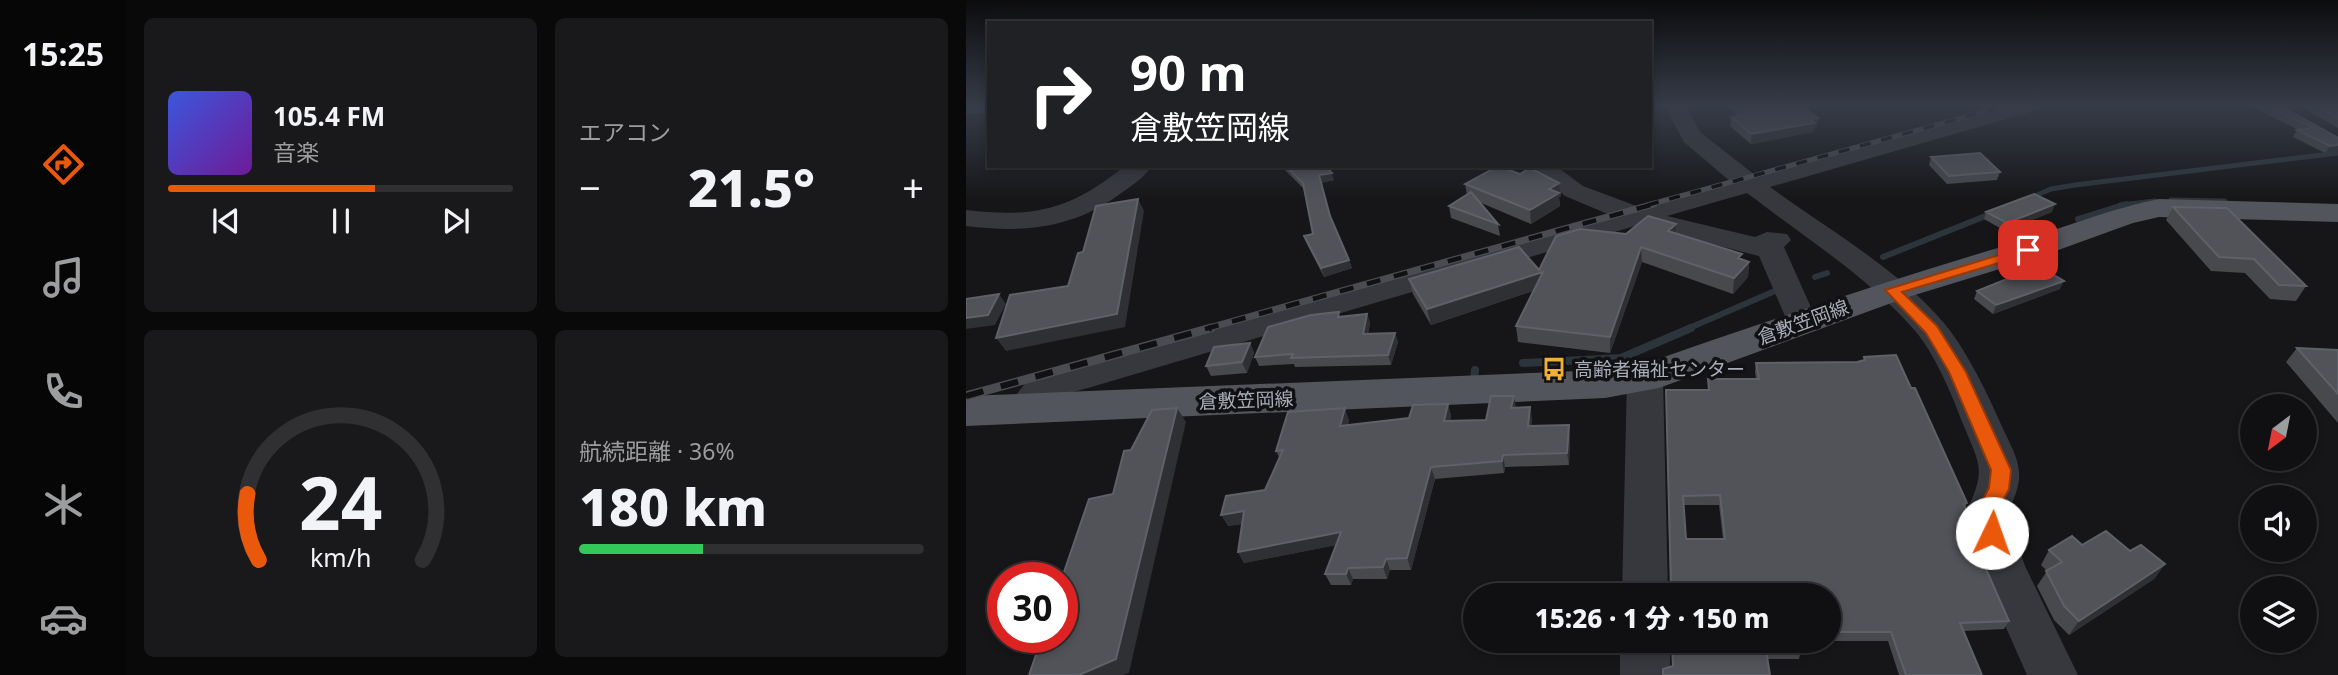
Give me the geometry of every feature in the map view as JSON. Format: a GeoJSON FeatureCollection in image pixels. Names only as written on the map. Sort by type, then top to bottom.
{"type":"FeatureCollection","features":[{"type":"Feature","properties":{"kind":"main road","name":"倉敷笠岡線"},"geometry":{"type":"LineString","coordinates":[[966,411],[1605,384],[1645,378],[1892,290],[2028,250],[2125,215],[2159,208],[2338,213]]}},
{"type":"Feature","properties":{"kind":"street"},"geometry":{"type":"LineString","coordinates":[[1692,136],[1892,290],[1932,330],[1974,404],[2001,470],[1999,489],[1986,514],[2003,569],[2053,675]]}},
{"type":"Feature","properties":{"kind":"street"},"geometry":{"type":"LineString","coordinates":[[1023,409],[1040,390],[1075,379],[1637,216],[1925,136]]}},
{"type":"Feature","properties":{"kind":"street"},"geometry":{"type":"LineString","coordinates":[[966,218],[1017,225],[1048,220],[1084,207],[1137,168]]}},
{"type":"Feature","properties":{"kind":"street"},"geometry":{"type":"LineString","coordinates":[[1543,168],[1587,198],[1637,216],[1772,250]]}},
{"type":"Feature","properties":{"kind":"street"},"geometry":{"type":"LineString","coordinates":[[1802,323],[1767,240],[1801,237],[1815,232]]}},
{"type":"Feature","properties":{"kind":"street"},"geometry":{"type":"LineString","coordinates":[[1645,378],[1645,583]]}},
{"type":"Feature","properties":{"kind":"street"},"geometry":{"type":"LineString","coordinates":[[1645,653],[1645,675]]}},
{"type":"Feature","properties":{"kind":"building"},"geometry":{"type":"Polygon","coordinates":[[[2310,136],[2338,138],[2338,145],[2330,146],[2310,136]]]}},
{"type":"Feature","properties":{"kind":"building"},"geometry":{"type":"Polygon","coordinates":[[[1980,153],[2000,172],[1949,176],[1931,157],[1980,153]]]}},
{"type":"Feature","properties":{"kind":"building"},"geometry":{"type":"Polygon","coordinates":[[[1288,168],[1328,168],[1332,173],[1319,175],[1330,216],[1349,260],[1321,268],[1304,236],[1313,234],[1303,183],[1288,168]]]}},
{"type":"Feature","properties":{"kind":"building"},"geometry":{"type":"Polygon","coordinates":[[[1494,168],[1520,174],[1530,168],[1559,183],[1549,189],[1559,193],[1530,210],[1465,184],[1494,168]]]}},
{"type":"Feature","properties":{"kind":"building"},"geometry":{"type":"Polygon","coordinates":[[[1471,192],[1498,224],[1449,206],[1471,192]]]}},
{"type":"Feature","properties":{"kind":"building"},"geometry":{"type":"Polygon","coordinates":[[[2034,194],[2055,204],[2007,223],[1986,212],[2034,194]]]}},
{"type":"Feature","properties":{"kind":"building"},"geometry":{"type":"Polygon","coordinates":[[[1138,199],[1117,314],[996,338],[1010,295],[1068,286],[1078,253],[1083,252],[1096,206],[1138,199]]]}},
{"type":"Feature","properties":{"kind":"building"},"geometry":{"type":"Polygon","coordinates":[[[2173,207],[2227,208],[2306,286],[2279,285],[2254,259],[2219,257],[2173,207]]]}},
{"type":"Feature","properties":{"kind":"building"},"geometry":{"type":"Polygon","coordinates":[[[1648,216],[1676,224],[1668,231],[1742,254],[1738,258],[1749,262],[1734,278],[1641,247],[1610,337],[1516,326],[1543,272],[1427,309],[1409,279],[1519,247],[1539,270],[1556,236],[1580,229],[1626,234],[1648,216]]]}},
{"type":"Feature","properties":{"kind":"building"},"geometry":{"type":"Polygon","coordinates":[[[2039,266],[2064,281],[1996,305],[1977,291],[2039,266]]]}},
{"type":"Feature","properties":{"kind":"building"},"geometry":{"type":"Polygon","coordinates":[[[999,294],[988,315],[966,318],[966,299],[999,294]]]}},
{"type":"Feature","properties":{"kind":"building"},"geometry":{"type":"Polygon","coordinates":[[[1339,312],[1338,317],[1367,314],[1363,334],[1395,333],[1388,355],[1291,358],[1293,354],[1255,357],[1268,327],[1311,315],[1339,312]]]}},
{"type":"Feature","properties":{"kind":"building"},"geometry":{"type":"Polygon","coordinates":[[[1250,343],[1242,362],[1206,366],[1214,347],[1250,343]]]}},
{"type":"Feature","properties":{"kind":"building"},"geometry":{"type":"Polygon","coordinates":[[[2297,348],[2338,350],[2338,394],[2297,348]]]}},
{"type":"Feature","properties":{"kind":"building"},"geometry":{"type":"Polygon","coordinates":[[[1896,355],[1911,388],[1915,388],[1967,503],[1964,504],[1982,560],[2009,621],[1960,623],[1982,675],[1906,675],[1891,632],[1841,632],[1841,583],[1671,583],[1666,390],[1709,390],[1708,379],[1759,379],[1756,363],[1865,360],[1864,357],[1896,355]],[[1720,495],[1683,496],[1686,539],[1725,539],[1720,495]]]}},
{"type":"Feature","properties":{"kind":"building"},"geometry":{"type":"Polygon","coordinates":[[[1491,396],[1514,396],[1511,408],[1530,407],[1528,426],[1569,425],[1567,453],[1503,455],[1502,461],[1431,467],[1407,558],[1386,559],[1383,567],[1348,568],[1346,574],[1325,574],[1341,532],[1238,552],[1244,511],[1221,515],[1226,496],[1265,490],[1283,450],[1276,451],[1288,412],[1345,408],[1340,426],[1409,418],[1413,405],[1448,404],[1444,421],[1486,420],[1491,396]]]}},
{"type":"Feature","properties":{"kind":"building"},"geometry":{"type":"Polygon","coordinates":[[[1177,408],[1116,659],[1079,675],[1029,675],[1037,653],[1078,653],[1078,562],[1067,562],[1089,499],[1113,494],[1124,451],[1131,450],[1152,410],[1177,408]]]}},
{"type":"Feature","properties":{"kind":"building"},"geometry":{"type":"Polygon","coordinates":[[[2106,531],[2130,551],[2141,545],[2165,564],[2079,621],[2064,606],[2046,571],[2062,562],[2049,550],[2072,536],[2082,545],[2106,531]]]}},
{"type":"Feature","properties":{"kind":"building"},"geometry":{"type":"Polygon","coordinates":[[[1672,653],[1766,653],[1770,675],[1663,675],[1663,669],[1673,666],[1672,653]]]}},
{"type":"Feature","properties":{"kind":"waterway"},"geometry":{"type":"LineString","coordinates":[[2030,198],[2051,189],[2075,185],[2338,153]]}},
{"type":"Feature","properties":{"kind":"waterway"},"geometry":{"type":"LineString","coordinates":[[2171,200],[2225,201]]}},
{"type":"Feature","properties":{"kind":"waterway"},"geometry":{"type":"LineString","coordinates":[[2124,204],[2155,201]]}},
{"type":"Feature","properties":{"kind":"waterway"},"geometry":{"type":"LineString","coordinates":[[2078,219],[2124,204]]}},
{"type":"Feature","properties":{"kind":"waterway"},"geometry":{"type":"LineString","coordinates":[[2120,205],[2124,204]]}},
{"type":"Feature","properties":{"kind":"waterway"},"geometry":{"type":"LineString","coordinates":[[1883,257],[1993,213]]}},
{"type":"Feature","properties":{"kind":"waterway"},"geometry":{"type":"LineString","coordinates":[[1815,277],[1827,273]]}},
{"type":"Feature","properties":{"kind":"waterway"},"geometry":{"type":"LineString","coordinates":[[1687,329],[1775,291]]}},
{"type":"Feature","properties":{"kind":"waterway"},"geometry":{"type":"LineString","coordinates":[[1523,363],[1621,358],[1691,328]]}},
{"type":"Feature","properties":{"kind":"waterway"},"geometry":{"type":"LineString","coordinates":[[1474,378],[1475,370]]}},
{"type":"Feature","properties":{"kind":"railway"},"geometry":{"type":"LineString","coordinates":[[1648,205],[1895,136]]}},
{"type":"Feature","properties":{"kind":"railway"},"geometry":{"type":"LineString","coordinates":[[1205,329],[1654,204]]}},
{"type":"Feature","properties":{"kind":"railway"},"geometry":{"type":"LineString","coordinates":[[966,396],[1211,328]]}},
{"type":"Feature","properties":{"kind":"place","name":"高齢者福祉センター"},"geometry":{"type":"Point","coordinates":[1554,369]}},
{"type":"Feature","properties":{"kind":"route"},"geometry":{"type":"LineString","coordinates":[[1992,533],[1986,514],[1999,489],[2001,470],[1974,404],[1932,330],[1892,290],[2028,250]]}}]}
